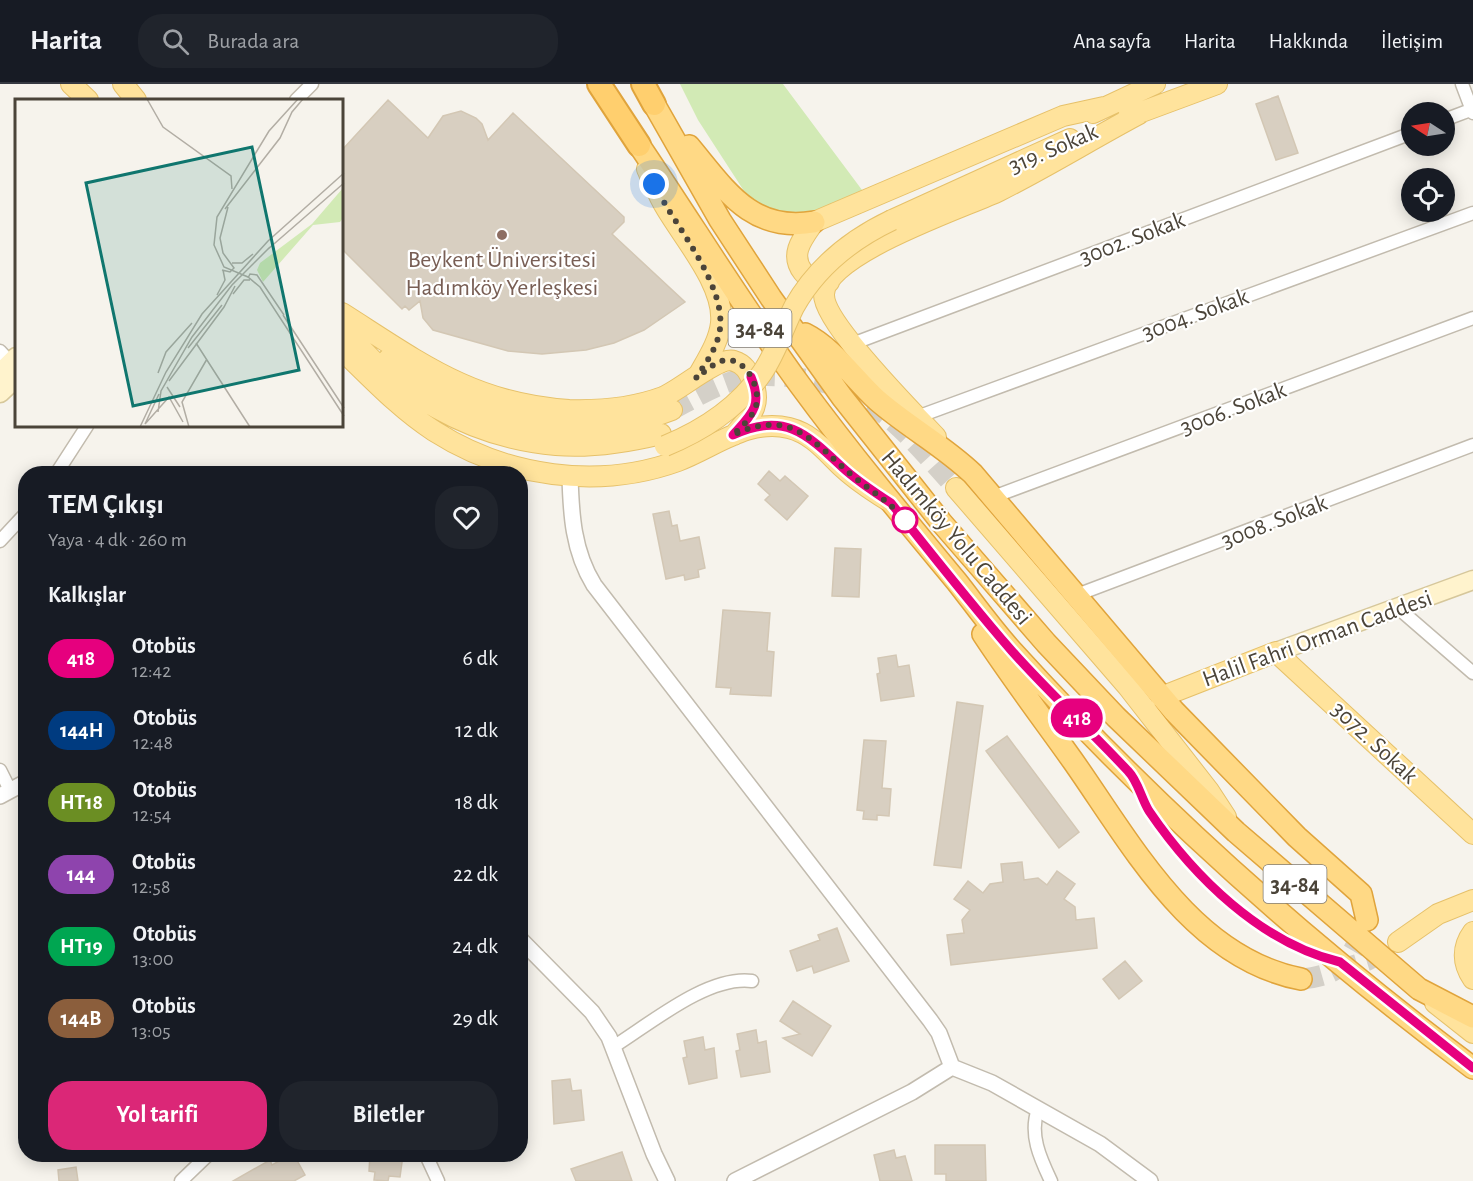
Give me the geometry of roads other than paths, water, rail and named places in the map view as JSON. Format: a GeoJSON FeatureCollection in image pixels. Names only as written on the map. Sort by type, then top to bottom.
{"type":"FeatureCollection","features":[{"type":"Feature","properties":{"kind":"highway"},"geometry":{"type":"LineString","coordinates":[[599,84],[639,145]]}},
{"type":"Feature","properties":{"kind":"highway"},"geometry":{"type":"LineString","coordinates":[[643,84],[654,104],[721,186],[748,209],[764,219],[780,224],[795,225],[814,222]]}},
{"type":"Feature","properties":{"kind":"highway","name":"Hadımköy Yolu Caddesi"},"geometry":{"type":"LineString","coordinates":[[654,104],[720,220],[794,329],[842,397],[940,522],[1046,643],[1125,725],[1236,832],[1361,928]]}},
{"type":"Feature","properties":{"kind":"highway","name":"Hadımköy Yolu Caddesi"},"geometry":{"type":"LineString","coordinates":[[639,145],[736,294],[799,384],[891,503],[1013,652],[1185,825],[1304,932],[1473,1068]]}},
{"type":"Feature","properties":{"kind":"highway"},"geometry":{"type":"LineString","coordinates":[[794,329],[820,344],[879,401],[952,454],[993,497],[1161,697],[1297,837],[1360,894],[1361,928]]}},
{"type":"Feature","properties":{"kind":"highway"},"geometry":{"type":"LineString","coordinates":[[957,583],[973,618],[1000,660],[1160,884],[1204,929],[1244,957],[1278,975],[1301,979]]}},
{"type":"Feature","properties":{"kind":"highway","name":"34-84"},"geometry":{"type":"LineString","coordinates":[[1361,928],[1419,989]]}},
{"type":"Feature","properties":{"kind":"highway"},"geometry":{"type":"LineString","coordinates":[[1419,989],[1473,1017]]}},
{"type":"Feature","properties":{"kind":"main road"},"geometry":{"type":"LineString","coordinates":[[71,84],[87,99]]}},
{"type":"Feature","properties":{"kind":"main road"},"geometry":{"type":"LineString","coordinates":[[123,84],[135,99]]}},
{"type":"Feature","properties":{"kind":"main road","name":"319. Sokak"},"geometry":{"type":"LineString","coordinates":[[889,214],[1155,84]]}},
{"type":"Feature","properties":{"kind":"main road","name":"319. Sokak"},"geometry":{"type":"LineString","coordinates":[[889,214],[1082,133],[1216,84]]}},
{"type":"Feature","properties":{"kind":"main road"},"geometry":{"type":"LineString","coordinates":[[828,282],[818,282],[807,277],[797,265],[797,251],[814,222],[1063,116],[1104,107]]}},
{"type":"Feature","properties":{"kind":"main road"},"geometry":{"type":"LineString","coordinates":[[952,454],[852,344],[829,312],[824,295],[828,282],[857,257],[888,238],[996,192],[1139,114]]}},
{"type":"Feature","properties":{"kind":"main road"},"geometry":{"type":"LineString","coordinates":[[639,145],[663,202],[712,283],[720,302],[722,321],[718,338],[696,378]]}},
{"type":"Feature","properties":{"kind":"main road"},"geometry":{"type":"LineString","coordinates":[[414,415],[447,424],[487,441],[538,454],[567,456],[611,454],[663,440],[722,402],[755,362],[776,316],[805,270],[843,234],[889,214]]}},
{"type":"Feature","properties":{"kind":"main road"},"geometry":{"type":"LineString","coordinates":[[344,314],[374,336],[445,377],[491,397],[529,406],[583,410],[630,407],[664,396],[720,361],[736,362],[747,369],[757,392],[756,407],[733,435]]}},
{"type":"Feature","properties":{"kind":"main road"},"geometry":{"type":"LineString","coordinates":[[344,320],[371,347],[435,390],[459,403],[518,423],[547,428],[608,426],[672,410]]}},
{"type":"Feature","properties":{"kind":"main road"},"geometry":{"type":"LineString","coordinates":[[344,328],[378,368],[406,390],[433,407],[478,427],[558,446],[663,440]]}},
{"type":"Feature","properties":{"kind":"main road"},"geometry":{"type":"LineString","coordinates":[[344,353],[433,431],[462,447],[511,466]]}},
{"type":"Feature","properties":{"kind":"main road"},"geometry":{"type":"LineString","coordinates":[[0,393],[9,364]]}},
{"type":"Feature","properties":{"kind":"main road"},"geometry":{"type":"LineString","coordinates":[[528,471],[544,475],[570,476],[648,469],[677,461],[733,435],[760,426],[776,426],[803,432],[866,487],[891,503]]}},
{"type":"Feature","properties":{"kind":"main road"},"geometry":{"type":"LineString","coordinates":[[956,488],[1128,687],[1209,791],[1236,832]]}},
{"type":"Feature","properties":{"kind":"main road","name":"Halil Fahri Orman Caddesi"},"geometry":{"type":"LineString","coordinates":[[1161,697],[1473,580]]}},
{"type":"Feature","properties":{"kind":"main road","name":"3072. Sokak"},"geometry":{"type":"LineString","coordinates":[[1276,652],[1473,834]]}},
{"type":"Feature","properties":{"kind":"main road"},"geometry":{"type":"LineString","coordinates":[[1398,942],[1438,914],[1473,900]]}},
{"type":"Feature","properties":{"kind":"main road"},"geometry":{"type":"LineString","coordinates":[[1473,932],[1466,942],[1464,958],[1473,979]]}},
{"type":"Feature","properties":{"kind":"main road","name":"34-84"},"geometry":{"type":"LineString","coordinates":[[1419,989],[1473,1033]]}},
{"type":"Feature","properties":{"kind":"street"},"geometry":{"type":"LineString","coordinates":[[297,99],[312,84]]}},
{"type":"Feature","properties":{"kind":"street"},"geometry":{"type":"LineString","coordinates":[[1455,117],[1473,111],[1462,84]]}},
{"type":"Feature","properties":{"kind":"street","name":"3002. Sokak"},"geometry":{"type":"LineString","coordinates":[[852,344],[1401,137]]}},
{"type":"Feature","properties":{"kind":"street","name":"3004. Sokak"},"geometry":{"type":"LineString","coordinates":[[917,417],[1473,213]]}},
{"type":"Feature","properties":{"kind":"street","name":"3006. Sokak"},"geometry":{"type":"LineString","coordinates":[[993,497],[1473,318]]}},
{"type":"Feature","properties":{"kind":"street"},"geometry":{"type":"LineString","coordinates":[[61,466],[86,428]]}},
{"type":"Feature","properties":{"kind":"street","name":"3008. Sokak"},"geometry":{"type":"LineString","coordinates":[[1074,596],[1473,445]]}},
{"type":"Feature","properties":{"kind":"street"},"geometry":{"type":"LineString","coordinates":[[570,476],[571,522],[586,571],[594,585],[930,1020],[939,1033],[952,1067],[992,1083],[1038,1109],[1124,1159],[1150,1181]]}},
{"type":"Feature","properties":{"kind":"street"},"geometry":{"type":"LineString","coordinates":[[0,541],[18,522]]}},
{"type":"Feature","properties":{"kind":"street"},"geometry":{"type":"LineString","coordinates":[[1398,608],[1473,673]]}},
{"type":"Feature","properties":{"kind":"street"},"geometry":{"type":"LineString","coordinates":[[0,770],[5,793]]}},
{"type":"Feature","properties":{"kind":"street"},"geometry":{"type":"LineString","coordinates":[[528,947],[592,1012],[613,1047],[654,1154],[667,1181]]}},
{"type":"Feature","properties":{"kind":"street"},"geometry":{"type":"LineString","coordinates":[[613,1047],[707,988],[730,980],[752,981]]}},
{"type":"Feature","properties":{"kind":"street"},"geometry":{"type":"LineString","coordinates":[[735,1181],[912,1092],[952,1067]]}},
{"type":"Feature","properties":{"kind":"street"},"geometry":{"type":"LineString","coordinates":[[1038,1109],[1033,1128],[1035,1142],[1051,1181]]}},
{"type":"Feature","properties":{"kind":"street"},"geometry":{"type":"LineString","coordinates":[[181,1181],[201,1162]]}},
{"type":"Feature","properties":{"kind":"street"},"geometry":{"type":"LineString","coordinates":[[429,1162],[438,1181]]}},
{"type":"Feature","properties":{"kind":"tunnel"},"geometry":{"type":"LineString","coordinates":[[672,410],[716,387],[744,378],[778,376],[818,381],[843,389],[884,414],[920,448],[956,488]]}},
{"type":"Feature","properties":{"kind":"tunnel"},"geometry":{"type":"LineString","coordinates":[[1301,979],[1327,974],[1344,963],[1355,947],[1366,923]]}},
{"type":"Feature","properties":{"kind":"tunnel"},"geometry":{"type":"LineString","coordinates":[[1338,970],[1367,961],[1391,948]]}},
{"type":"Feature","properties":{"kind":"place","name":"Beykent Üniversitesi Hadımköy Yerleşkesi"},"geometry":{"type":"Point","coordinates":[502,235]}}]}
